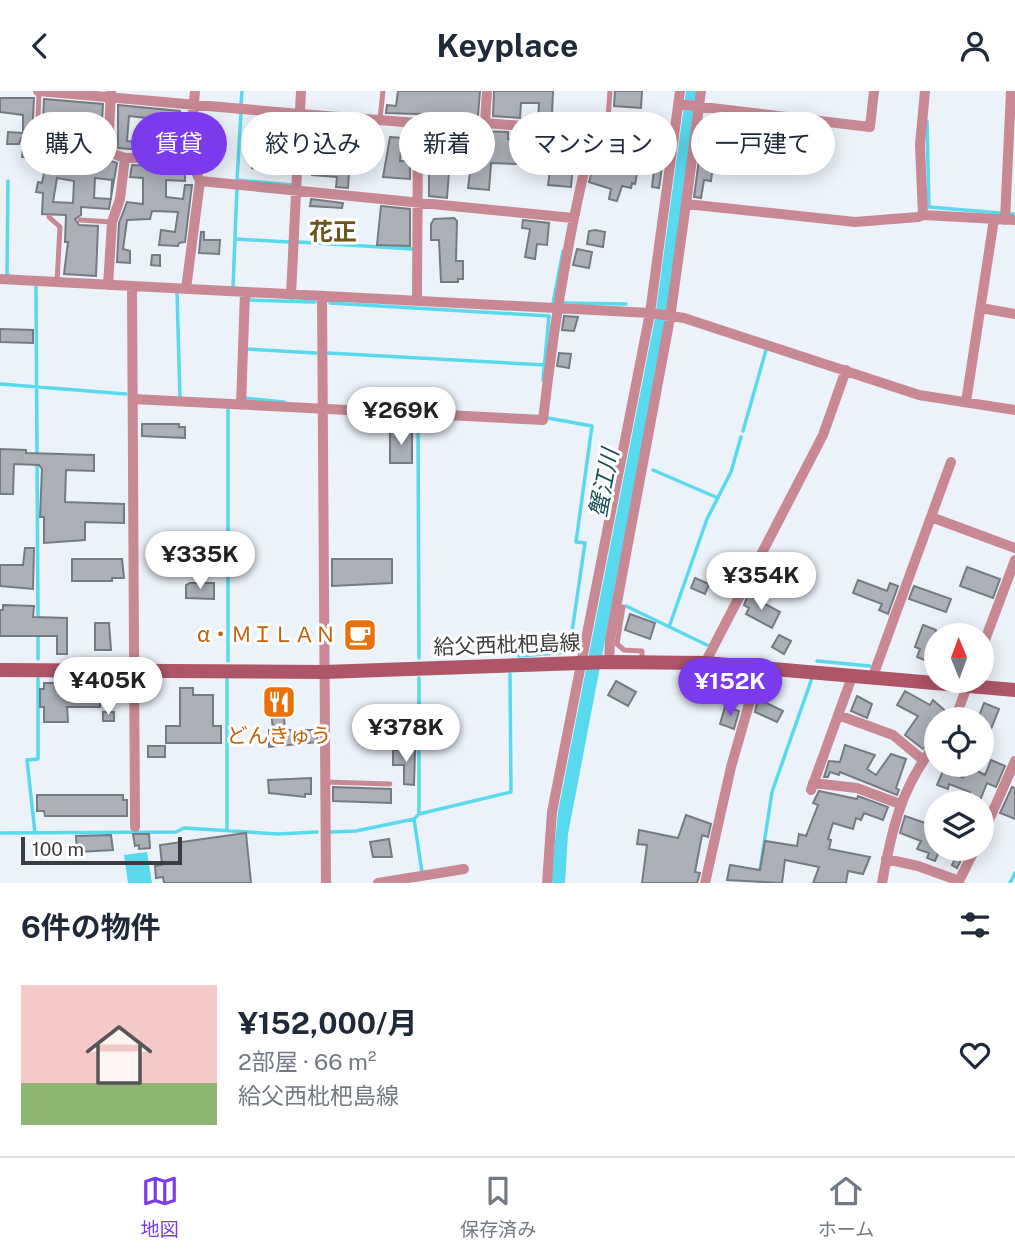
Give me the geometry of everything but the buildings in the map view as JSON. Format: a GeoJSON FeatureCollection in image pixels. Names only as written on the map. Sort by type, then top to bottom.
{"type":"FeatureCollection","features":[{"type":"Feature","properties":{"kind":"main road","name":"給父西枇杷島線"},"geometry":{"type":"LineString","coordinates":[[0,670],[324,672],[641,662],[760,666],[924,680]]}},
{"type":"Feature","properties":{"kind":"main road","name":"給父西枇杷島線"},"geometry":{"type":"LineString","coordinates":[[994,687],[1015,690]]}},
{"type":"Feature","properties":{"kind":"street"},"geometry":{"type":"LineString","coordinates":[[193,112],[195,91]]}},
{"type":"Feature","properties":{"kind":"street"},"geometry":{"type":"LineString","coordinates":[[300,112],[301,91]]}},
{"type":"Feature","properties":{"kind":"street"},"geometry":{"type":"LineString","coordinates":[[486,112],[487,91]]}},
{"type":"Feature","properties":{"kind":"street"},"geometry":{"type":"LineString","coordinates":[[677,118],[680,91]]}},
{"type":"Feature","properties":{"kind":"street"},"geometry":{"type":"LineString","coordinates":[[609,662],[610,640],[670,317],[701,91]]}},
{"type":"Feature","properties":{"kind":"street"},"geometry":{"type":"LineString","coordinates":[[679,105],[870,127],[874,91]]}},
{"type":"Feature","properties":{"kind":"street"},"geometry":{"type":"LineString","coordinates":[[923,215],[920,145],[925,91]]}},
{"type":"Feature","properties":{"kind":"street"},"geometry":{"type":"LineString","coordinates":[[966,402],[981,308],[1005,220],[1012,91]]}},
{"type":"Feature","properties":{"kind":"street"},"geometry":{"type":"LineString","coordinates":[[38,92],[111,95],[279,112]]}},
{"type":"Feature","properties":{"kind":"street"},"geometry":{"type":"LineString","coordinates":[[117,155],[131,158]]}},
{"type":"Feature","properties":{"kind":"street"},"geometry":{"type":"LineString","coordinates":[[108,285],[112,222],[120,199],[125,158]]}},
{"type":"Feature","properties":{"kind":"street"},"geometry":{"type":"LineString","coordinates":[[186,289],[200,181],[197,175]]}},
{"type":"Feature","properties":{"kind":"street"},"geometry":{"type":"LineString","coordinates":[[291,295],[297,175]]}},
{"type":"Feature","properties":{"kind":"street"},"geometry":{"type":"LineString","coordinates":[[417,175],[417,301]]}},
{"type":"Feature","properties":{"kind":"street"},"geometry":{"type":"LineString","coordinates":[[132,399],[542,420],[556,309],[583,175]]}},
{"type":"Feature","properties":{"kind":"street"},"geometry":{"type":"LineString","coordinates":[[547,883],[552,812],[650,313],[669,175]]}},
{"type":"Feature","properties":{"kind":"street"},"geometry":{"type":"LineString","coordinates":[[200,181],[296,188],[573,218]]}},
{"type":"Feature","properties":{"kind":"street"},"geometry":{"type":"LineString","coordinates":[[686,204],[855,222],[918,218],[923,215],[1005,220]]}},
{"type":"Feature","properties":{"kind":"street"},"geometry":{"type":"LineString","coordinates":[[0,279],[650,313],[684,318],[919,395],[1015,410]]}},
{"type":"Feature","properties":{"kind":"street"},"geometry":{"type":"LineString","coordinates":[[132,286],[135,827]]}},
{"type":"Feature","properties":{"kind":"street"},"geometry":{"type":"LineString","coordinates":[[240,405],[245,292]]}},
{"type":"Feature","properties":{"kind":"street"},"geometry":{"type":"LineString","coordinates":[[322,296],[326,883]]}},
{"type":"Feature","properties":{"kind":"street"},"geometry":{"type":"LineString","coordinates":[[981,308],[1015,314]]}},
{"type":"Feature","properties":{"kind":"street"},"geometry":{"type":"LineString","coordinates":[[705,663],[823,435],[846,370]]}},
{"type":"Feature","properties":{"kind":"street"},"geometry":{"type":"LineString","coordinates":[[873,676],[951,462]]}},
{"type":"Feature","properties":{"kind":"street"},"geometry":{"type":"LineString","coordinates":[[931,517],[1015,548]]}},
{"type":"Feature","properties":{"kind":"street"},"geometry":{"type":"LineString","coordinates":[[991,623],[1015,560]]}},
{"type":"Feature","properties":{"kind":"street"},"geometry":{"type":"LineString","coordinates":[[705,883],[731,767],[760,666]]}},
{"type":"Feature","properties":{"kind":"street"},"geometry":{"type":"LineString","coordinates":[[853,674],[812,786],[857,788],[900,804]]}},
{"type":"Feature","properties":{"kind":"street"},"geometry":{"type":"LineString","coordinates":[[838,715],[893,735],[923,760],[900,804],[882,883]]}},
{"type":"Feature","properties":{"kind":"street"},"geometry":{"type":"LineString","coordinates":[[994,814],[1011,782],[1015,761]]}},
{"type":"Feature","properties":{"kind":"street"},"geometry":{"type":"LineString","coordinates":[[886,859],[918,866],[958,882],[969,861]]}},
{"type":"Feature","properties":{"kind":"street"},"geometry":{"type":"LineString","coordinates":[[378,883],[464,869]]}},
{"type":"Feature","properties":{"kind":"lane"},"geometry":{"type":"LineString","coordinates":[[381,112],[383,91]]}},
{"type":"Feature","properties":{"kind":"lane"},"geometry":{"type":"LineString","coordinates":[[608,112],[610,91]]}},
{"type":"Feature","properties":{"kind":"lane"},"geometry":{"type":"LineString","coordinates":[[38,92],[38,112]]}},
{"type":"Feature","properties":{"kind":"lane"},"geometry":{"type":"LineString","coordinates":[[50,217],[60,227],[57,282]]}},
{"type":"Feature","properties":{"kind":"lane"},"geometry":{"type":"LineString","coordinates":[[80,221],[112,222]]}},
{"type":"Feature","properties":{"kind":"lane"},"geometry":{"type":"LineString","coordinates":[[623,607],[617,644],[624,650],[642,651],[641,662]]}},
{"type":"Feature","properties":{"kind":"lane"},"geometry":{"type":"LineString","coordinates":[[325,782],[390,784]]}},
{"type":"Feature","properties":{"kind":"water"},"geometry":{"type":"Polygon","coordinates":[[[686,91],[698,91],[695,112],[691,112],[691,143],[668,312],[568,834],[565,883],[551,883],[558,812],[655,318],[675,175],[677,175],[686,91]]]}},
{"type":"Feature","properties":{"kind":"water"},"geometry":{"type":"Polygon","coordinates":[[[147,852],[152,883],[128,883],[124,855],[147,852]]]}},
{"type":"Feature","properties":{"kind":"waterway"},"geometry":{"type":"LineString","coordinates":[[241,104],[242,91]]}},
{"type":"Feature","properties":{"kind":"waterway"},"geometry":{"type":"LineString","coordinates":[[241,113],[237,180],[293,185]]}},
{"type":"Feature","properties":{"kind":"waterway"},"geometry":{"type":"LineString","coordinates":[[927,121],[929,207],[1000,213]]}},
{"type":"Feature","properties":{"kind":"waterway"},"geometry":{"type":"LineString","coordinates":[[8,181],[9,275]]}},
{"type":"Feature","properties":{"kind":"waterway"},"geometry":{"type":"LineString","coordinates":[[233,287],[237,188]]}},
{"type":"Feature","properties":{"kind":"waterway"},"geometry":{"type":"LineString","coordinates":[[235,239],[289,242]]}},
{"type":"Feature","properties":{"kind":"waterway"},"geometry":{"type":"LineString","coordinates":[[298,242],[413,249]]}},
{"type":"Feature","properties":{"kind":"waterway"},"geometry":{"type":"LineString","coordinates":[[553,303],[563,251]]}},
{"type":"Feature","properties":{"kind":"waterway"},"geometry":{"type":"LineString","coordinates":[[36,287],[38,621]]}},
{"type":"Feature","properties":{"kind":"waterway"},"geometry":{"type":"LineString","coordinates":[[177,293],[180,398]]}},
{"type":"Feature","properties":{"kind":"waterway"},"geometry":{"type":"LineString","coordinates":[[249,300],[315,302]]}},
{"type":"Feature","properties":{"kind":"waterway"},"geometry":{"type":"LineString","coordinates":[[330,303],[549,316],[543,380]]}},
{"type":"Feature","properties":{"kind":"waterway"},"geometry":{"type":"LineString","coordinates":[[563,303],[626,304]]}},
{"type":"Feature","properties":{"kind":"waterway"},"geometry":{"type":"LineString","coordinates":[[246,349],[316,353]]}},
{"type":"Feature","properties":{"kind":"waterway"},"geometry":{"type":"LineString","coordinates":[[743,431],[766,350]]}},
{"type":"Feature","properties":{"kind":"waterway"},"geometry":{"type":"LineString","coordinates":[[328,353],[545,365]]}},
{"type":"Feature","properties":{"kind":"waterway"},"geometry":{"type":"LineString","coordinates":[[0,384],[126,394]]}},
{"type":"Feature","properties":{"kind":"waterway"},"geometry":{"type":"LineString","coordinates":[[244,398],[284,402]]}},
{"type":"Feature","properties":{"kind":"waterway"},"geometry":{"type":"LineString","coordinates":[[228,410],[228,661]]}},
{"type":"Feature","properties":{"kind":"waterway","name":"蟹江川"},"geometry":{"type":"LineString","coordinates":[[519,656],[569,652],[585,543],[576,542],[592,426],[548,418]]}},
{"type":"Feature","properties":{"kind":"waterway"},"geometry":{"type":"LineString","coordinates":[[418,421],[419,658]]}},
{"type":"Feature","properties":{"kind":"waterway"},"geometry":{"type":"LineString","coordinates":[[669,627],[707,519],[731,472],[741,437]]}},
{"type":"Feature","properties":{"kind":"waterway"},"geometry":{"type":"LineString","coordinates":[[653,470],[718,498]]}},
{"type":"Feature","properties":{"kind":"waterway"},"geometry":{"type":"LineString","coordinates":[[626,606],[707,645]]}},
{"type":"Feature","properties":{"kind":"waterway"},"geometry":{"type":"LineString","coordinates":[[38,632],[38,659]]}},
{"type":"Feature","properties":{"kind":"waterway"},"geometry":{"type":"LineString","coordinates":[[817,661],[870,666]]}},
{"type":"Feature","properties":{"kind":"waterway"},"geometry":{"type":"LineString","coordinates":[[419,814],[511,792],[510,674]]}},
{"type":"Feature","properties":{"kind":"waterway"},"geometry":{"type":"LineString","coordinates":[[35,833],[27,760],[38,759],[38,678]]}},
{"type":"Feature","properties":{"kind":"waterway"},"geometry":{"type":"LineString","coordinates":[[227,678],[227,830]]}},
{"type":"Feature","properties":{"kind":"waterway"},"geometry":{"type":"LineString","coordinates":[[419,678],[419,814],[414,819],[422,872]]}},
{"type":"Feature","properties":{"kind":"waterway"},"geometry":{"type":"LineString","coordinates":[[758,883],[772,792],[812,678]]}},
{"type":"Feature","properties":{"kind":"waterway"},"geometry":{"type":"LineString","coordinates":[[331,832],[356,831],[414,819]]}},
{"type":"Feature","properties":{"kind":"waterway"},"geometry":{"type":"LineString","coordinates":[[0,833],[176,832],[184,828],[278,834],[317,832]]}},
{"type":"Feature","properties":{"kind":"waterway"},"geometry":{"type":"LineString","coordinates":[[1010,883],[1015,873]]}},
{"type":"Feature","properties":{"kind":"place","name":"α・ＭＩＬＡＮ"},"geometry":{"type":"Point","coordinates":[360,635]}},
{"type":"Feature","properties":{"kind":"place","name":"どんきゅう"},"geometry":{"type":"Point","coordinates":[279,702]}},
{"type":"Feature","properties":{"kind":"district","name":"花正"},"geometry":{"type":"Point","coordinates":[333,232]}}]}
